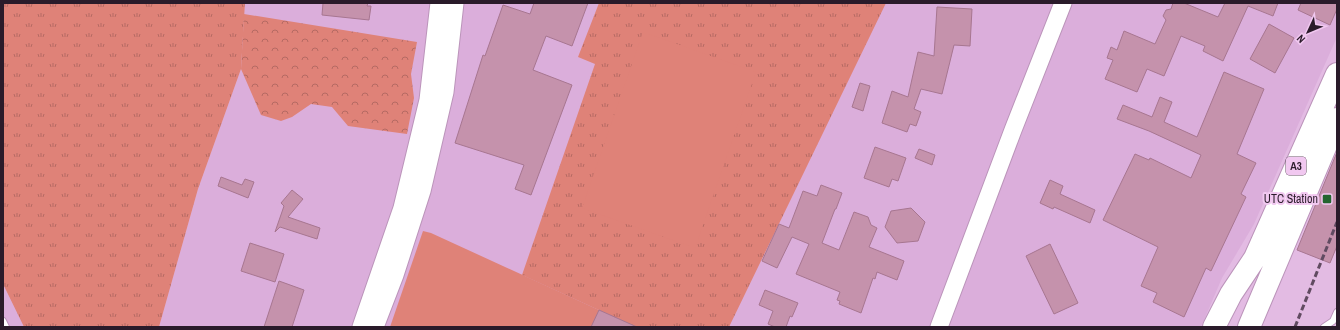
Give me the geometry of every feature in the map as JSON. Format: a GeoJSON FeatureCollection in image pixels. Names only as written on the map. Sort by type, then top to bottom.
{"type":"FeatureCollection","features":[{"type":"Feature","properties":{"kind":"highway","name":"A3"},"geometry":{"type":"LineString","coordinates":[[1214,327],[1231,294],[1255,258],[1337,74]]}},
{"type":"Feature","properties":{"kind":"highway","name":"A3"},"geometry":{"type":"LineString","coordinates":[[1249,327],[1335,127]]}},
{"type":"Feature","properties":{"kind":"highway"},"geometry":{"type":"LineString","coordinates":[[1230,327],[1243,296],[1255,258]]}},
{"type":"Feature","properties":{"kind":"street"},"geometry":{"type":"LineString","coordinates":[[361,327],[402,208],[428,100],[440,3]]}},
{"type":"Feature","properties":{"kind":"street"},"geometry":{"type":"LineString","coordinates":[[374,327],[395,275],[422,191],[445,92],[455,3]]}},
{"type":"Feature","properties":{"kind":"street"},"geometry":{"type":"LineString","coordinates":[[940,327],[1013,130],[1063,3]]}},
{"type":"Feature","properties":{"kind":"lane"},"geometry":{"type":"LineString","coordinates":[[1324,327],[1333,321],[1337,312]]}},
{"type":"Feature","properties":{"kind":"lane"},"geometry":{"type":"LineString","coordinates":[[3,321],[6,327]]}},
{"type":"Feature","properties":{"kind":"shaded area"},"geometry":{"type":"Polygon","coordinates":[[[245,3],[1337,3],[1337,37],[1254,224],[1222,278],[1201,327],[159,327],[198,189],[241,69],[245,3]]]}},
{"type":"Feature","properties":{"kind":"shaded area"},"geometry":{"type":"Polygon","coordinates":[[[3,284],[24,327],[3,327],[3,284]]]}},
{"type":"Feature","properties":{"kind":"green space"},"geometry":{"type":"Polygon","coordinates":[[[3,3],[245,3],[241,69],[198,189],[159,327],[24,327],[3,284],[3,3]]]}},
{"type":"Feature","properties":{"kind":"green space"},"geometry":{"type":"Polygon","coordinates":[[[599,3],[886,3],[729,327],[636,327],[522,275],[595,64],[578,57],[599,3]]]}},
{"type":"Feature","properties":{"kind":"green space"},"geometry":{"type":"Polygon","coordinates":[[[244,14],[417,42],[411,74],[414,98],[407,134],[348,126],[332,107],[311,104],[292,117],[281,121],[261,115],[241,69],[244,14]]]}},
{"type":"Feature","properties":{"kind":"green space"},"geometry":{"type":"Polygon","coordinates":[[[643,32],[756,72],[695,248],[582,208],[643,32]]]}},
{"type":"Feature","properties":{"kind":"green space"},"geometry":{"type":"Polygon","coordinates":[[[423,231],[431,233],[636,327],[390,327],[423,231]]]}},
{"type":"Feature","properties":{"kind":"building"},"geometry":{"type":"Polygon","coordinates":[[[323,3],[368,3],[367,6],[371,6],[369,20],[322,15],[323,3]]]}},
{"type":"Feature","properties":{"kind":"building"},"geometry":{"type":"Polygon","coordinates":[[[534,3],[588,3],[572,46],[546,36],[533,70],[572,85],[531,195],[515,189],[524,165],[455,143],[483,55],[485,56],[503,5],[530,14],[534,3]]]}},
{"type":"Feature","properties":{"kind":"building"},"geometry":{"type":"Polygon","coordinates":[[[1173,3],[1184,3],[1218,17],[1225,3],[1278,3],[1273,16],[1248,6],[1223,61],[1203,51],[1205,46],[1181,36],[1164,76],[1147,69],[1137,92],[1105,79],[1113,60],[1107,58],[1111,47],[1117,50],[1124,31],[1155,44],[1166,20],[1163,16],[1166,10],[1171,9],[1173,3]]]}},
{"type":"Feature","properties":{"kind":"building"},"geometry":{"type":"Polygon","coordinates":[[[1301,3],[1337,3],[1337,9],[1330,25],[1298,10],[1301,3]]]}},
{"type":"Feature","properties":{"kind":"building"},"geometry":{"type":"Polygon","coordinates":[[[937,7],[972,9],[970,46],[954,45],[942,94],[921,89],[914,109],[921,112],[916,126],[910,124],[907,132],[882,123],[892,91],[908,97],[918,52],[934,56],[937,7]]]}},
{"type":"Feature","properties":{"kind":"building"},"geometry":{"type":"Polygon","coordinates":[[[1269,24],[1294,38],[1275,73],[1250,59],[1269,24]]]}},
{"type":"Feature","properties":{"kind":"building"},"geometry":{"type":"Polygon","coordinates":[[[1224,72],[1264,89],[1237,154],[1256,163],[1241,194],[1246,197],[1211,271],[1206,268],[1184,317],[1153,302],[1157,293],[1141,286],[1158,247],[1103,220],[1135,154],[1149,160],[1150,158],[1191,178],[1201,155],[1149,131],[1117,119],[1123,105],[1152,117],[1160,97],[1172,102],[1164,122],[1197,137],[1224,72]]]}},
{"type":"Feature","properties":{"kind":"building"},"geometry":{"type":"Polygon","coordinates":[[[860,83],[870,86],[863,111],[852,107],[860,83]]]}},
{"type":"Feature","properties":{"kind":"building"},"geometry":{"type":"Polygon","coordinates":[[[875,147],[906,158],[898,181],[892,179],[889,187],[864,178],[875,147]]]}},
{"type":"Feature","properties":{"kind":"building"},"geometry":{"type":"Polygon","coordinates":[[[919,149],[935,155],[932,165],[915,158],[919,149]]]}},
{"type":"Feature","properties":{"kind":"building","name":"UTC Station"},"geometry":{"type":"Polygon","coordinates":[[[1337,152],[1337,246],[1330,263],[1297,250],[1337,152]]]}},
{"type":"Feature","properties":{"kind":"building"},"geometry":{"type":"Polygon","coordinates":[[[221,177],[242,185],[245,179],[254,182],[248,198],[218,186],[221,177]]]}},
{"type":"Feature","properties":{"kind":"building"},"geometry":{"type":"Polygon","coordinates":[[[1050,180],[1063,186],[1060,194],[1095,210],[1090,223],[1054,207],[1053,209],[1040,203],[1050,180]]]}},
{"type":"Feature","properties":{"kind":"building"},"geometry":{"type":"Polygon","coordinates":[[[821,185],[842,193],[822,243],[839,250],[854,212],[868,217],[871,225],[877,228],[869,247],[904,261],[897,280],[877,272],[875,279],[873,278],[861,313],[839,304],[840,301],[837,300],[840,292],[796,274],[809,244],[792,237],[777,268],[762,261],[779,224],[789,228],[803,191],[817,196],[821,185]]]}},
{"type":"Feature","properties":{"kind":"building"},"geometry":{"type":"Polygon","coordinates":[[[292,190],[303,199],[288,217],[320,228],[317,239],[280,227],[275,232],[284,206],[281,203],[292,190]]]}},
{"type":"Feature","properties":{"kind":"building"},"geometry":{"type":"Polygon","coordinates":[[[911,208],[925,222],[918,241],[897,243],[885,227],[891,211],[911,208]]]}},
{"type":"Feature","properties":{"kind":"building"},"geometry":{"type":"Polygon","coordinates":[[[250,243],[284,254],[275,282],[241,271],[250,243]]]}},
{"type":"Feature","properties":{"kind":"building"},"geometry":{"type":"Polygon","coordinates":[[[1050,244],[1078,303],[1054,314],[1026,256],[1050,244]]]}},
{"type":"Feature","properties":{"kind":"building"},"geometry":{"type":"Polygon","coordinates":[[[279,281],[304,290],[292,327],[264,327],[279,281]]]}},
{"type":"Feature","properties":{"kind":"building"},"geometry":{"type":"Polygon","coordinates":[[[765,290],[798,303],[792,317],[790,316],[786,327],[775,327],[768,324],[773,311],[759,305],[765,290]]]}},
{"type":"Feature","properties":{"kind":"building"},"geometry":{"type":"Polygon","coordinates":[[[599,310],[637,327],[591,327],[599,310]]]}},
{"type":"Feature","properties":{"kind":"railway"},"geometry":{"type":"LineString","coordinates":[[1295,327],[1337,222]]}},
{"type":"Feature","properties":{"kind":"place","name":"UTC Station"},"geometry":{"type":"Point","coordinates":[1327,199]}}]}
